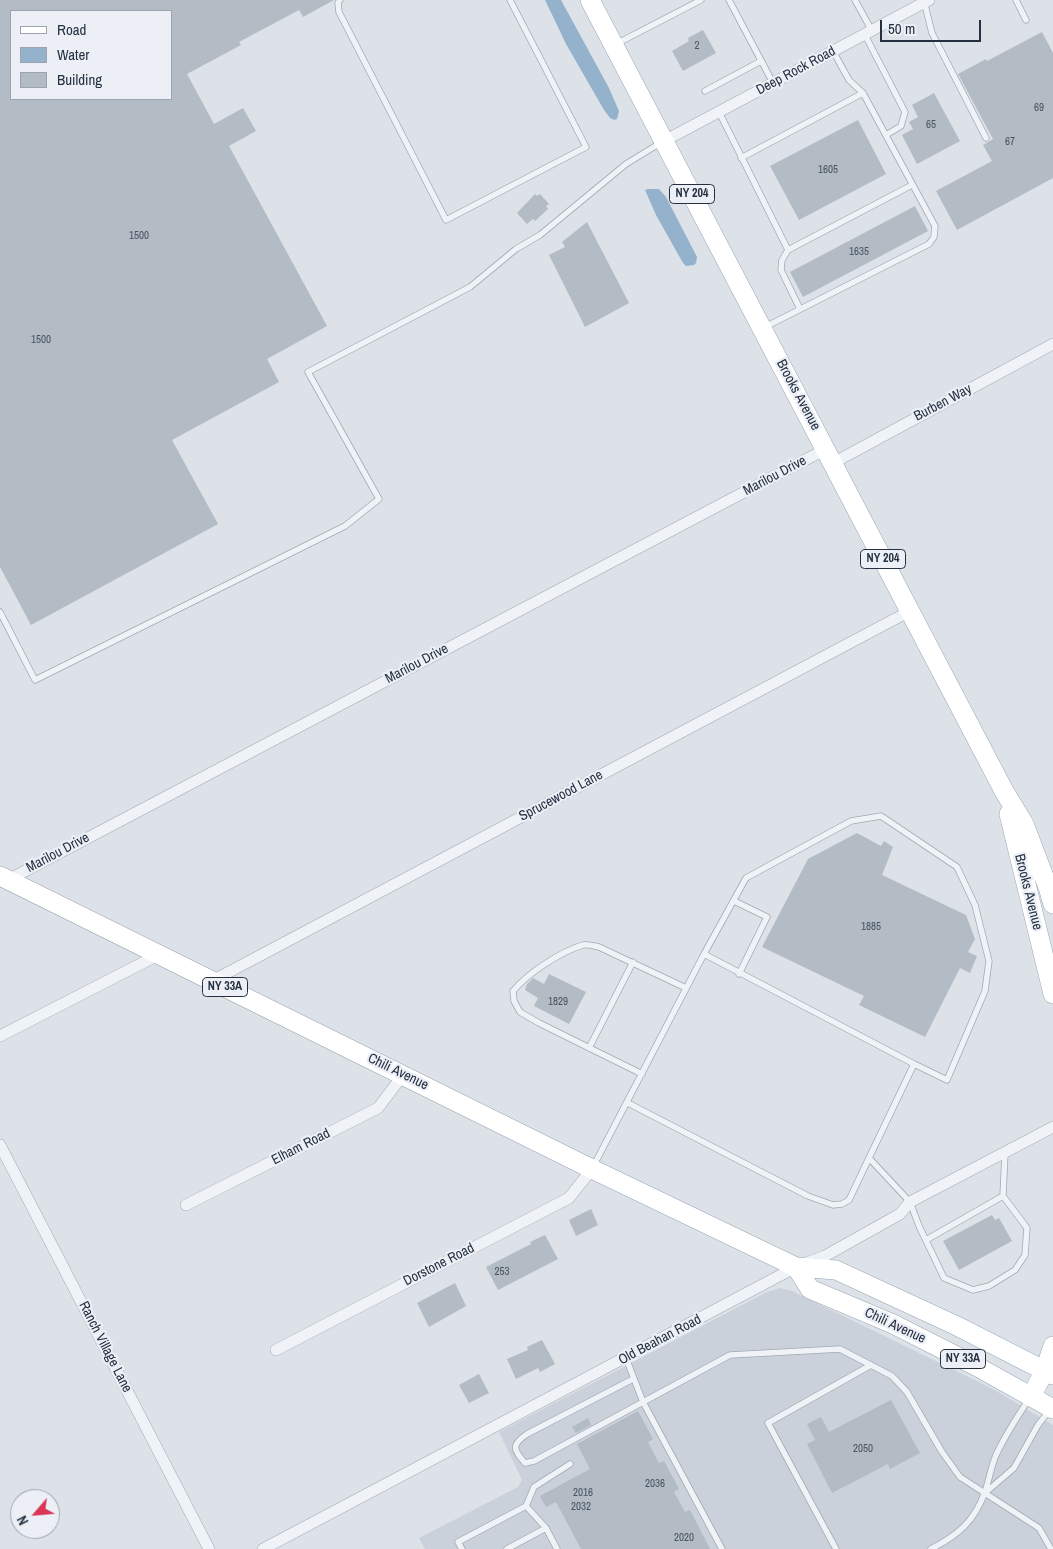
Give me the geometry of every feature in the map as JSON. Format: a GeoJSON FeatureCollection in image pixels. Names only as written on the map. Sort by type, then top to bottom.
{"type":"FeatureCollection","features":[{"type":"Feature","properties":{"kind":"main road","name":"Brooks Avenue"},"geometry":{"type":"LineString","coordinates":[[590,0],[1004,791],[1024,824],[1053,904]]}},
{"type":"Feature","properties":{"kind":"main road","name":"Brooks Avenue"},"geometry":{"type":"LineString","coordinates":[[1004,791],[1053,994]]}},
{"type":"Feature","properties":{"kind":"main road","name":"Chili Avenue"},"geometry":{"type":"LineString","coordinates":[[4,878],[592,1169],[796,1267],[836,1270],[957,1326],[1049,1373]]}},
{"type":"Feature","properties":{"kind":"main road","name":"Chili Avenue"},"geometry":{"type":"LineString","coordinates":[[796,1267],[810,1289],[893,1324],[1052,1407]]}},
{"type":"Feature","properties":{"kind":"main road"},"geometry":{"type":"LineString","coordinates":[[1032,1395],[1049,1373],[1053,1346]]}},
{"type":"Feature","properties":{"kind":"street","name":"Deep Rock Road"},"geometry":{"type":"LineString","coordinates":[[664,141],[926,1]]}},
{"type":"Feature","properties":{"kind":"street","name":"Burben Way"},"geometry":{"type":"LineString","coordinates":[[830,456],[1053,344]]}},
{"type":"Feature","properties":{"kind":"street","name":"Marilou Drive"},"geometry":{"type":"LineString","coordinates":[[4,878],[830,456]]}},
{"type":"Feature","properties":{"kind":"street","name":"Sprucewood Lane"},"geometry":{"type":"LineString","coordinates":[[212,981],[910,611]]}},
{"type":"Feature","properties":{"kind":"street"},"geometry":{"type":"LineString","coordinates":[[0,1036],[158,955]]}},
{"type":"Feature","properties":{"kind":"street","name":"Elham Road"},"geometry":{"type":"LineString","coordinates":[[186,1205],[378,1108],[404,1075]]}},
{"type":"Feature","properties":{"kind":"street","name":"Old Beahan Road"},"geometry":{"type":"LineString","coordinates":[[263,1549],[796,1267],[825,1256],[900,1214],[910,1202],[1053,1127]]}},
{"type":"Feature","properties":{"kind":"street","name":"Ranch Village Lane"},"geometry":{"type":"LineString","coordinates":[[0,1145],[209,1549]]}},
{"type":"Feature","properties":{"kind":"street","name":"Dorstone Road"},"geometry":{"type":"LineString","coordinates":[[276,1350],[569,1198],[592,1169]]}},
{"type":"Feature","properties":{"kind":"lane"},"geometry":{"type":"LineString","coordinates":[[340,0],[338,3],[339,12],[446,220],[586,147],[510,0]]}},
{"type":"Feature","properties":{"kind":"lane"},"geometry":{"type":"LineString","coordinates":[[614,46],[701,0]]}},
{"type":"Feature","properties":{"kind":"lane"},"geometry":{"type":"LineString","coordinates":[[729,0],[773,83]]}},
{"type":"Feature","properties":{"kind":"lane"},"geometry":{"type":"LineString","coordinates":[[855,0],[868,33],[905,112],[900,126],[886,135]]}},
{"type":"Feature","properties":{"kind":"lane"},"geometry":{"type":"LineString","coordinates":[[1016,0],[1026,20]]}},
{"type":"Feature","properties":{"kind":"lane"},"geometry":{"type":"LineString","coordinates":[[926,1],[932,33],[986,138]]}},
{"type":"Feature","properties":{"kind":"lane"},"geometry":{"type":"LineString","coordinates":[[763,328],[929,244],[934,237],[935,226],[886,135],[863,93],[849,80],[833,51]]}},
{"type":"Feature","properties":{"kind":"lane"},"geometry":{"type":"LineString","coordinates":[[705,90],[761,61]]}},
{"type":"Feature","properties":{"kind":"lane"},"geometry":{"type":"LineString","coordinates":[[742,158],[863,93]]}},
{"type":"Feature","properties":{"kind":"lane"},"geometry":{"type":"LineString","coordinates":[[719,112],[788,250]]}},
{"type":"Feature","properties":{"kind":"lane"},"geometry":{"type":"LineString","coordinates":[[0,612],[36,680],[345,526],[379,499],[308,372],[470,287],[516,249],[540,235],[626,164],[664,141]]}},
{"type":"Feature","properties":{"kind":"lane"},"geometry":{"type":"LineString","coordinates":[[800,309],[781,270],[782,260],[788,250],[912,185]]}},
{"type":"Feature","properties":{"kind":"lane"},"geometry":{"type":"LineString","coordinates":[[592,1169],[628,1103],[686,988],[704,954],[734,901],[746,878],[851,821],[881,816],[957,867],[975,905],[989,961],[985,991],[947,1080],[739,974],[704,954]]}},
{"type":"Feature","properties":{"kind":"lane"},"geometry":{"type":"LineString","coordinates":[[734,901],[767,917],[739,974]]}},
{"type":"Feature","properties":{"kind":"lane"},"geometry":{"type":"LineString","coordinates":[[642,1074],[520,1012],[514,1001],[513,991],[538,969],[585,944],[599,947],[686,988]]}},
{"type":"Feature","properties":{"kind":"lane"},"geometry":{"type":"LineString","coordinates":[[589,1048],[633,962]]}},
{"type":"Feature","properties":{"kind":"lane"},"geometry":{"type":"LineString","coordinates":[[628,1103],[808,1196],[833,1205],[842,1204],[849,1200],[914,1064]]}},
{"type":"Feature","properties":{"kind":"lane"},"geometry":{"type":"LineString","coordinates":[[869,1158],[910,1202],[919,1226],[944,1278],[973,1290],[990,1286],[1015,1270],[1025,1255],[1027,1228],[1003,1196],[1005,1152]]}},
{"type":"Feature","properties":{"kind":"lane"},"geometry":{"type":"LineString","coordinates":[[926,1240],[1003,1196]]}},
{"type":"Feature","properties":{"kind":"lane"},"geometry":{"type":"LineString","coordinates":[[633,1379],[526,1434],[516,1443],[515,1448],[521,1459],[528,1463],[730,1355],[840,1349],[892,1376],[907,1392],[942,1452],[960,1478],[1039,1528],[1052,1548]]}},
{"type":"Feature","properties":{"kind":"lane"},"geometry":{"type":"LineString","coordinates":[[626,1358],[643,1402],[722,1549]]}},
{"type":"Feature","properties":{"kind":"lane"},"geometry":{"type":"LineString","coordinates":[[836,1549],[768,1423],[871,1365]]}},
{"type":"Feature","properties":{"kind":"lane"},"geometry":{"type":"LineString","coordinates":[[931,1549],[962,1530],[968,1523],[984,1493],[996,1456],[1017,1416],[1032,1395]]}},
{"type":"Feature","properties":{"kind":"lane"},"geometry":{"type":"LineString","coordinates":[[984,1493],[1014,1468],[1038,1425],[1052,1407]]}},
{"type":"Feature","properties":{"kind":"lane"},"geometry":{"type":"LineString","coordinates":[[462,1549],[458,1542],[526,1506],[534,1487],[570,1464]]}},
{"type":"Feature","properties":{"kind":"lane"},"geometry":{"type":"LineString","coordinates":[[526,1506],[546,1528],[557,1549]]}},
{"type":"Feature","properties":{"kind":"lane"},"geometry":{"type":"LineString","coordinates":[[507,1549],[546,1528]]}},
{"type":"Feature","properties":{"kind":"shaded area"},"geometry":{"type":"Polygon","coordinates":[[[780,1288],[792,1291],[993,1389],[1053,1425],[1053,1549],[425,1549],[419,1538],[518,1487],[522,1480],[499,1432],[765,1293],[780,1288]]]}},
{"type":"Feature","properties":{"kind":"water"},"geometry":{"type":"Polygon","coordinates":[[[545,0],[561,0],[609,88],[619,111],[617,119],[610,118],[604,110],[566,44],[545,0]]]}},
{"type":"Feature","properties":{"kind":"water"},"geometry":{"type":"Polygon","coordinates":[[[659,189],[666,197],[697,257],[694,265],[686,266],[683,263],[656,215],[645,190],[659,189]]]}},
{"type":"Feature","properties":{"kind":"building"},"geometry":{"type":"Polygon","coordinates":[[[0,0],[334,0],[303,17],[299,10],[239,42],[241,45],[187,74],[214,124],[243,108],[256,131],[229,146],[327,326],[267,359],[279,382],[172,440],[218,524],[31,625],[0,567],[0,0]]]}},
{"type":"Feature","properties":{"kind":"building"},"geometry":{"type":"Polygon","coordinates":[[[703,30],[716,53],[683,71],[672,51],[689,41],[688,38],[703,30]]]}},
{"type":"Feature","properties":{"kind":"building"},"geometry":{"type":"Polygon","coordinates":[[[1042,32],[1053,53],[1053,178],[957,230],[936,191],[992,161],[983,145],[993,139],[958,74],[1042,32]]]}},
{"type":"Feature","properties":{"kind":"building"},"geometry":{"type":"Polygon","coordinates":[[[934,93],[960,141],[917,164],[902,135],[913,129],[909,122],[918,117],[912,105],[934,93]]]}},
{"type":"Feature","properties":{"kind":"building"},"geometry":{"type":"Polygon","coordinates":[[[858,120],[886,174],[799,220],[770,166],[858,120]]]}},
{"type":"Feature","properties":{"kind":"building"},"geometry":{"type":"Polygon","coordinates":[[[535,194],[537,196],[540,194],[549,204],[546,206],[548,209],[535,221],[533,219],[527,224],[517,213],[535,194]]]}},
{"type":"Feature","properties":{"kind":"building"},"geometry":{"type":"Polygon","coordinates":[[[915,206],[928,231],[803,297],[790,272],[915,206]]]}},
{"type":"Feature","properties":{"kind":"building"},"geometry":{"type":"Polygon","coordinates":[[[587,222],[629,303],[585,327],[549,255],[565,247],[562,242],[587,222]]]}},
{"type":"Feature","properties":{"kind":"building"},"geometry":{"type":"Polygon","coordinates":[[[857,833],[881,846],[884,841],[893,847],[882,875],[966,915],[975,939],[968,952],[977,956],[970,973],[960,968],[925,1037],[859,1005],[864,996],[762,947],[808,859],[857,833]]]}},
{"type":"Feature","properties":{"kind":"building"},"geometry":{"type":"Polygon","coordinates":[[[549,974],[586,992],[569,1024],[534,1006],[538,998],[525,990],[527,984],[533,978],[544,984],[549,974]]]}},
{"type":"Feature","properties":{"kind":"building"},"geometry":{"type":"Polygon","coordinates":[[[591,1209],[598,1225],[576,1236],[569,1220],[591,1209]]]}},
{"type":"Feature","properties":{"kind":"building"},"geometry":{"type":"Polygon","coordinates":[[[992,1215],[995,1220],[999,1218],[1012,1241],[959,1270],[943,1241],[992,1215]]]}},
{"type":"Feature","properties":{"kind":"building"},"geometry":{"type":"Polygon","coordinates":[[[545,1235],[558,1259],[498,1290],[486,1267],[545,1235]]]}},
{"type":"Feature","properties":{"kind":"building"},"geometry":{"type":"Polygon","coordinates":[[[455,1283],[466,1306],[429,1327],[417,1303],[455,1283]]]}},
{"type":"Feature","properties":{"kind":"building"},"geometry":{"type":"Polygon","coordinates":[[[542,1340],[555,1364],[540,1372],[538,1368],[516,1379],[507,1359],[528,1350],[527,1347],[542,1340]]]}},
{"type":"Feature","properties":{"kind":"building"},"geometry":{"type":"Polygon","coordinates":[[[479,1374],[489,1393],[469,1403],[459,1385],[479,1374]]]}},
{"type":"Feature","properties":{"kind":"building"},"geometry":{"type":"Polygon","coordinates":[[[891,1400],[920,1453],[890,1469],[888,1464],[832,1493],[807,1444],[815,1440],[807,1424],[821,1417],[829,1432],[891,1400]]]}},
{"type":"Feature","properties":{"kind":"building"},"geometry":{"type":"Polygon","coordinates":[[[638,1411],[653,1439],[648,1442],[659,1463],[664,1461],[679,1489],[674,1492],[685,1512],[690,1510],[710,1549],[581,1549],[556,1502],[546,1507],[540,1496],[590,1469],[577,1444],[638,1411]]]}},
{"type":"Feature","properties":{"kind":"building"},"geometry":{"type":"Polygon","coordinates":[[[588,1418],[591,1425],[576,1433],[572,1427],[588,1418]]]}}]}
